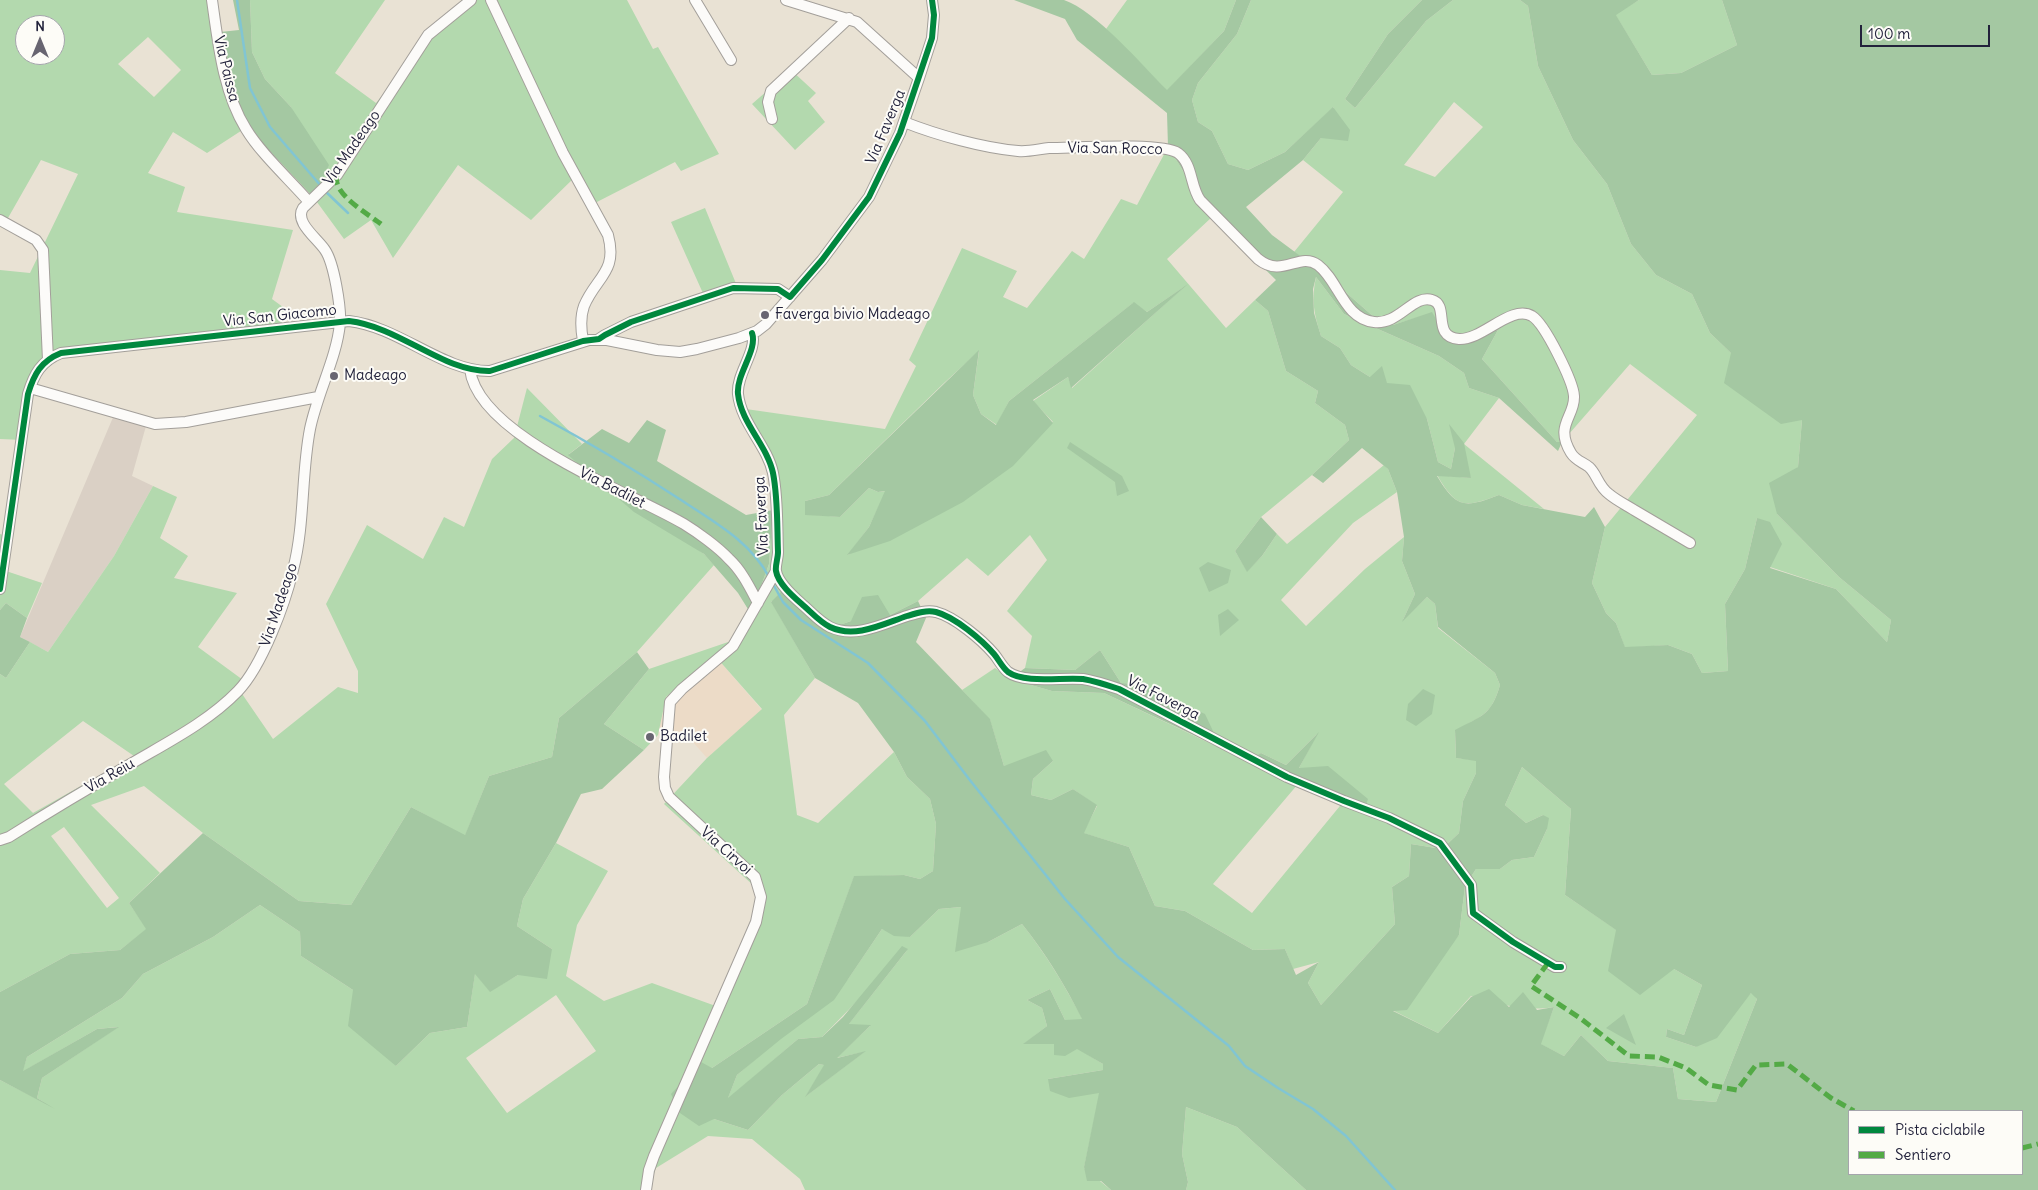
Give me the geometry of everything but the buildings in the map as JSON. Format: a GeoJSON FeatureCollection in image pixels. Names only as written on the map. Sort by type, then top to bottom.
{"type":"FeatureCollection","features":[{"type":"Feature","properties":{"kind":"street","name":"Via Paissa"},"geometry":{"type":"LineString","coordinates":[[212,0],[226,80],[245,129],[309,202]]}},
{"type":"Feature","properties":{"kind":"street","name":"Via Madeago"},"geometry":{"type":"LineString","coordinates":[[218,709],[240,690],[258,663],[277,618],[293,570],[299,540],[310,430],[340,322],[333,271],[328,255],[300,218],[301,210],[337,175],[425,40],[435,28],[471,0]]}},
{"type":"Feature","properties":{"kind":"street"},"geometry":{"type":"LineString","coordinates":[[491,0],[563,153],[609,240],[611,254],[607,271],[584,306],[580,328],[583,341]]}},
{"type":"Feature","properties":{"kind":"street"},"geometry":{"type":"LineString","coordinates":[[695,0],[731,60]]}},
{"type":"Feature","properties":{"kind":"street","name":"Via Faverga"},"geometry":{"type":"LineString","coordinates":[[786,0],[849,18],[861,25],[919,78]]}},
{"type":"Feature","properties":{"kind":"street","name":"Via Faverga"},"geometry":{"type":"LineString","coordinates":[[932,0],[934,15],[932,38],[904,122],[868,197],[822,260],[766,324],[752,333],[753,342],[739,378],[738,392],[740,405],[773,474],[778,548],[776,571],[782,583],[797,600],[824,624],[832,628],[856,631],[919,613],[937,612],[955,621],[974,636],[1008,672],[1032,678],[1081,679],[1119,689],[1287,777],[1389,818],[1440,843],[1471,885],[1473,913],[1513,942],[1555,967],[1561,967]]}},
{"type":"Feature","properties":{"kind":"street"},"geometry":{"type":"LineString","coordinates":[[772,119],[768,102],[771,91],[849,18]]}},
{"type":"Feature","properties":{"kind":"street","name":"Via San Rocco"},"geometry":{"type":"LineString","coordinates":[[904,122],[929,131],[1017,151],[1047,148],[1144,147],[1160,147],[1173,150],[1187,164],[1200,200],[1258,259],[1276,268],[1300,261],[1313,262],[1324,271],[1357,316],[1365,320],[1382,323],[1390,321],[1417,302],[1431,300],[1436,302],[1439,307],[1445,332],[1453,338],[1463,339],[1474,336],[1513,315],[1530,315],[1540,325],[1559,356],[1573,391],[1574,402],[1565,425],[1567,442],[1571,453],[1576,459],[1591,468],[1599,483],[1610,495],[1690,543]]}},
{"type":"Feature","properties":{"kind":"street"},"geometry":{"type":"LineString","coordinates":[[0,220],[36,240],[43,250],[48,360],[38,369],[30,388],[0,589]]}},
{"type":"Feature","properties":{"kind":"street"},"geometry":{"type":"LineString","coordinates":[[599,340],[604,335],[631,322],[733,288],[778,289],[790,297]]}},
{"type":"Feature","properties":{"kind":"street","name":"Via San Giacomo"},"geometry":{"type":"LineString","coordinates":[[48,360],[68,352],[340,322],[359,322],[378,327],[470,369],[495,370],[583,341],[599,340],[680,352],[696,350],[752,333]]}},
{"type":"Feature","properties":{"kind":"street","name":"Via Badilet"},"geometry":{"type":"LineString","coordinates":[[470,369],[475,387],[489,407],[507,424],[570,466],[684,524],[729,558],[746,581],[758,603]]}},
{"type":"Feature","properties":{"kind":"street"},"geometry":{"type":"LineString","coordinates":[[30,388],[155,424],[186,422],[318,397]]}},
{"type":"Feature","properties":{"kind":"street","name":"Via Cirvoi"},"geometry":{"type":"LineString","coordinates":[[646,1190],[649,1170],[654,1156],[756,922],[761,897],[755,877],[675,805],[669,797],[665,788],[664,777],[668,711],[674,696],[733,646],[776,571]]}},
{"type":"Feature","properties":{"kind":"street","name":"Via Reiu"},"geometry":{"type":"LineString","coordinates":[[0,840],[9,837],[180,735],[218,709]]}},
{"type":"Feature","properties":{"kind":"shaded area"},"geometry":{"type":"Polygon","coordinates":[[[114,415],[146,426],[132,476],[153,486],[114,556],[48,652],[20,637],[114,415]]]}},
{"type":"Feature","properties":{"kind":"shaded area"},"geometry":{"type":"Polygon","coordinates":[[[716,657],[762,710],[707,758],[684,732],[668,743],[658,735],[666,697],[716,657]]]}},
{"type":"Feature","properties":{"kind":"green space"},"geometry":{"type":"Polygon","coordinates":[[[0,0],[215,0],[220,32],[247,127],[207,153],[173,132],[148,173],[185,187],[177,212],[293,230],[272,299],[287,310],[277,333],[59,358],[44,366],[35,378],[23,440],[0,439],[0,270],[30,273],[78,174],[41,160],[4,225],[0,223],[0,0]],[[148,37],[118,64],[154,97],[181,70],[148,37]]]}},
{"type":"Feature","properties":{"kind":"green space"},"geometry":{"type":"Polygon","coordinates":[[[233,0],[250,0],[252,52],[265,79],[291,107],[329,165],[314,198],[247,127],[230,77],[220,32],[239,30],[233,0]]]}},
{"type":"Feature","properties":{"kind":"green space"},"geometry":{"type":"Polygon","coordinates":[[[250,0],[385,0],[335,73],[376,103],[462,0],[627,0],[653,49],[658,47],[719,154],[681,171],[675,162],[593,204],[577,175],[531,220],[458,165],[393,258],[371,220],[344,239],[314,198],[291,107],[265,79],[252,52],[250,0]]]}},
{"type":"Feature","properties":{"kind":"green space"},"geometry":{"type":"Polygon","coordinates":[[[1014,0],[1064,0],[1076,6],[1104,27],[1167,90],[1224,31],[1236,0],[1251,0],[1237,34],[1198,83],[1192,100],[1198,122],[1212,131],[1228,164],[1248,170],[1285,152],[1333,107],[1350,130],[1348,141],[1321,138],[1303,160],[1246,207],[1272,235],[1326,275],[1374,317],[1393,325],[1432,312],[1448,339],[1498,330],[1482,359],[1557,442],[1562,442],[1558,451],[1499,398],[1469,388],[1464,373],[1439,356],[1344,314],[1316,277],[1313,289],[1314,313],[1321,336],[1340,348],[1351,365],[1370,377],[1382,366],[1387,383],[1410,385],[1427,419],[1438,462],[1451,469],[1455,448],[1449,424],[1464,443],[1471,478],[1437,476],[1450,495],[1456,500],[1470,503],[1499,495],[1522,505],[1585,517],[1594,507],[1605,527],[1592,583],[1606,613],[1616,623],[1625,647],[1668,645],[1692,654],[1702,673],[1728,671],[1725,604],[1745,569],[1757,518],[1770,522],[1782,544],[1770,568],[1836,589],[1887,642],[1891,620],[1839,577],[1777,514],[1769,483],[1798,467],[1802,420],[1781,424],[1724,383],[1731,353],[1710,333],[1692,294],[1656,275],[1631,244],[1607,184],[1573,140],[1538,66],[1528,6],[1520,0],[1639,0],[1616,15],[1652,75],[1681,73],[1737,45],[1722,0],[2038,0],[2038,1190],[1306,1190],[1237,1127],[1186,1107],[1182,1154],[1188,1182],[1186,1190],[1111,1190],[1101,1181],[1087,1181],[1084,1167],[1099,1093],[1069,1098],[1050,1091],[1048,1079],[1103,1070],[1103,1064],[1077,1049],[1065,1056],[1054,1055],[1054,1044],[1023,1044],[1047,1026],[1042,1008],[1027,1000],[1050,989],[1065,1020],[1082,1019],[1076,1006],[1047,958],[1022,924],[988,942],[955,952],[961,907],[939,909],[910,937],[894,936],[882,929],[834,1000],[781,1039],[737,1075],[728,1098],[798,1039],[822,1037],[843,1017],[902,946],[908,949],[849,1024],[871,1025],[837,1058],[866,1051],[805,1097],[824,1065],[819,1064],[782,1095],[748,1130],[714,1119],[699,1126],[680,1113],[671,1094],[701,1062],[712,1068],[807,1004],[854,876],[904,875],[920,879],[933,871],[936,824],[930,799],[907,777],[894,752],[858,703],[815,678],[771,602],[783,590],[828,629],[851,621],[862,597],[878,595],[890,615],[918,601],[926,618],[916,642],[990,719],[1004,766],[1046,750],[1053,761],[1033,779],[1031,795],[1051,800],[1073,789],[1097,805],[1084,833],[1129,847],[1155,906],[1185,911],[1253,950],[1285,949],[1296,975],[1319,962],[1308,983],[1321,1005],[1395,924],[1392,887],[1409,876],[1411,844],[1442,849],[1459,833],[1463,801],[1476,773],[1476,761],[1456,758],[1455,730],[1478,718],[1489,709],[1500,685],[1495,673],[1438,627],[1435,604],[1427,597],[1402,622],[1415,594],[1402,561],[1404,537],[1397,492],[1388,469],[1362,448],[1323,483],[1312,475],[1349,440],[1345,425],[1315,403],[1318,391],[1286,371],[1268,311],[1255,300],[1276,280],[1212,217],[1168,147],[1167,113],[1077,40],[1065,19],[1014,0]],[[1522,767],[1505,805],[1526,823],[1543,815],[1549,818],[1547,829],[1534,857],[1512,860],[1500,869],[1476,869],[1465,886],[1459,935],[1407,1010],[1393,1011],[1438,1033],[1471,997],[1489,989],[1509,1007],[1523,992],[1537,1010],[1554,1007],[1541,1044],[1564,1056],[1581,1035],[1608,1061],[1673,1068],[1678,1099],[1716,1102],[1757,999],[1751,993],[1717,1038],[1696,1047],[1666,1037],[1667,1029],[1684,1035],[1702,985],[1674,969],[1640,995],[1608,971],[1616,930],[1565,895],[1571,809],[1522,767]]]}},
{"type":"Feature","properties":{"kind":"green space"},"geometry":{"type":"Polygon","coordinates":[[[1127,0],[1236,0],[1224,31],[1167,91],[1106,29],[1127,0]]]}},
{"type":"Feature","properties":{"kind":"green space"},"geometry":{"type":"Polygon","coordinates":[[[1251,0],[1422,0],[1388,34],[1345,99],[1355,108],[1426,21],[1453,0],[1520,0],[1528,6],[1538,66],[1573,140],[1607,184],[1631,244],[1656,275],[1692,294],[1710,333],[1802,420],[1798,467],[1777,514],[1839,577],[1891,620],[1887,642],[1836,589],[1770,567],[1757,518],[1745,569],[1725,604],[1728,671],[1702,673],[1692,654],[1668,645],[1625,648],[1616,623],[1606,613],[1592,583],[1605,527],[1697,415],[1630,364],[1562,442],[1557,442],[1482,359],[1498,330],[1448,339],[1432,313],[1393,325],[1374,317],[1326,275],[1294,252],[1343,192],[1303,160],[1321,138],[1334,107],[1285,152],[1248,170],[1228,164],[1212,131],[1198,122],[1192,100],[1198,83],[1237,34],[1251,0]],[[1454,102],[1404,165],[1435,177],[1483,127],[1454,102]]]}},
{"type":"Feature","properties":{"kind":"green space"},"geometry":{"type":"Polygon","coordinates":[[[1422,0],[1453,0],[1426,21],[1355,108],[1345,99],[1388,34],[1422,0]]]}},
{"type":"Feature","properties":{"kind":"green space"},"geometry":{"type":"Polygon","coordinates":[[[1639,0],[1722,0],[1737,45],[1681,73],[1652,75],[1615,14],[1639,0]]]}},
{"type":"Feature","properties":{"kind":"green space"},"geometry":{"type":"Polygon","coordinates":[[[791,70],[816,93],[808,101],[825,122],[795,150],[752,104],[791,70]]]}},
{"type":"Feature","properties":{"kind":"green space"},"geometry":{"type":"Polygon","coordinates":[[[1168,147],[1212,217],[1167,259],[1226,328],[1255,300],[1268,311],[1286,371],[1318,391],[1315,403],[1345,425],[1349,440],[1312,475],[1261,517],[1235,551],[1247,571],[1262,556],[1277,534],[1287,544],[1384,465],[1388,469],[1397,492],[1353,523],[1281,600],[1306,626],[1365,569],[1404,537],[1402,561],[1415,594],[1403,620],[1427,597],[1435,604],[1438,628],[1495,673],[1500,685],[1489,709],[1478,718],[1455,731],[1456,758],[1476,760],[1476,773],[1463,801],[1459,833],[1442,849],[1411,844],[1409,876],[1392,887],[1395,924],[1321,1005],[1308,983],[1319,962],[1293,969],[1285,949],[1253,950],[1185,911],[1155,906],[1129,847],[1083,833],[1097,806],[1073,789],[1051,800],[1031,795],[1033,779],[1053,761],[1004,766],[990,720],[962,690],[995,668],[1010,679],[1052,691],[1104,693],[1220,748],[1140,684],[1121,683],[1100,650],[1075,670],[1025,668],[1032,636],[1007,611],[1047,560],[1030,535],[988,576],[967,558],[918,601],[890,615],[851,621],[828,629],[771,601],[815,678],[784,715],[797,815],[818,823],[894,752],[907,777],[930,799],[936,824],[933,871],[920,879],[904,875],[854,877],[807,1004],[712,1068],[714,1119],[748,1130],[782,1095],[819,1064],[825,1065],[806,1096],[864,1052],[836,1058],[870,1026],[848,1025],[908,949],[822,1037],[798,1039],[727,1100],[737,1075],[848,979],[882,929],[910,937],[939,909],[961,907],[988,942],[1022,924],[1055,970],[1083,1020],[1065,1020],[1050,989],[1027,1000],[1042,1008],[1047,1026],[1024,1044],[1054,1044],[1077,1048],[1103,1064],[1103,1070],[1048,1079],[1100,1092],[1084,1168],[1111,1190],[805,1190],[800,1179],[752,1139],[708,1136],[656,1168],[648,1190],[0,1190],[0,1080],[45,1103],[37,1098],[42,1078],[118,1027],[97,1029],[22,1072],[27,1057],[122,998],[143,974],[213,937],[260,905],[300,932],[301,956],[353,990],[396,1066],[430,1033],[467,1027],[475,973],[490,991],[518,975],[552,949],[517,926],[523,899],[556,843],[608,871],[577,925],[566,976],[604,1001],[652,983],[724,1009],[760,925],[765,896],[664,804],[707,758],[762,709],[716,657],[666,697],[658,735],[644,750],[604,724],[649,669],[734,640],[751,614],[769,564],[773,510],[771,476],[739,408],[885,429],[916,366],[909,360],[962,248],[1017,271],[1003,297],[1027,308],[1072,251],[1084,259],[1121,199],[1137,205],[1168,147]],[[1184,287],[1147,312],[1133,303],[1009,401],[997,425],[981,414],[973,395],[979,351],[829,495],[805,501],[805,514],[840,517],[869,488],[878,492],[886,491],[869,527],[848,555],[1053,422],[1033,401],[1068,377],[1072,388],[1184,287]],[[1317,734],[1286,765],[1261,753],[1247,762],[1298,784],[1213,884],[1252,913],[1344,801],[1299,768],[1317,734]],[[556,995],[466,1058],[507,1113],[596,1051],[556,995]]]}},
{"type":"Feature","properties":{"kind":"green space"},"geometry":{"type":"Polygon","coordinates":[[[705,208],[737,286],[706,300],[671,222],[705,208]]]}},
{"type":"Feature","properties":{"kind":"green space"},"geometry":{"type":"Polygon","coordinates":[[[1316,277],[1344,314],[1439,356],[1464,373],[1469,388],[1499,398],[1464,444],[1544,509],[1522,505],[1499,495],[1477,502],[1462,503],[1450,494],[1437,475],[1471,478],[1455,448],[1451,469],[1438,462],[1427,419],[1387,383],[1370,377],[1351,365],[1340,348],[1321,336],[1314,307],[1316,277]]]}},
{"type":"Feature","properties":{"kind":"green space"},"geometry":{"type":"Polygon","coordinates":[[[1188,284],[1071,388],[1068,377],[1033,400],[1053,423],[1013,466],[963,502],[890,541],[847,555],[869,527],[885,491],[878,492],[869,488],[840,517],[805,515],[805,501],[829,495],[979,350],[973,395],[981,414],[996,425],[1009,401],[1134,302],[1147,312],[1188,284]]]}},
{"type":"Feature","properties":{"kind":"green space"},"geometry":{"type":"Polygon","coordinates":[[[527,388],[582,444],[569,454],[704,554],[714,565],[637,652],[559,718],[552,757],[489,776],[465,836],[411,807],[351,905],[299,901],[203,833],[144,786],[91,805],[160,873],[129,903],[147,929],[120,950],[70,954],[0,992],[0,674],[6,678],[30,642],[48,652],[114,556],[153,486],[177,497],[160,538],[188,556],[174,578],[237,593],[198,647],[243,680],[238,688],[273,739],[338,687],[358,693],[358,671],[326,604],[367,525],[423,559],[444,517],[464,527],[492,459],[514,438],[527,388]],[[83,721],[4,784],[33,813],[134,756],[83,721]],[[64,827],[51,836],[107,908],[119,898],[64,827]]]}},
{"type":"Feature","properties":{"kind":"green space"},"geometry":{"type":"Polygon","coordinates":[[[647,420],[666,430],[657,461],[746,515],[773,510],[769,564],[751,614],[738,593],[704,554],[634,512],[568,455],[602,429],[629,443],[647,420]]]}},
{"type":"Feature","properties":{"kind":"green space"},"geometry":{"type":"Polygon","coordinates":[[[1070,442],[1122,476],[1129,491],[1117,496],[1115,482],[1067,448],[1070,442]]]}},
{"type":"Feature","properties":{"kind":"green space"},"geometry":{"type":"Polygon","coordinates":[[[1261,517],[1277,534],[1262,556],[1247,572],[1235,551],[1261,517]]]}},
{"type":"Feature","properties":{"kind":"green space"},"geometry":{"type":"Polygon","coordinates":[[[0,534],[11,537],[6,571],[42,583],[27,618],[6,603],[0,610],[0,534]]]}},
{"type":"Feature","properties":{"kind":"green space"},"geometry":{"type":"Polygon","coordinates":[[[1208,562],[1231,570],[1228,583],[1209,592],[1199,568],[1208,562]]]}},
{"type":"Feature","properties":{"kind":"green space"},"geometry":{"type":"Polygon","coordinates":[[[6,603],[27,618],[20,637],[30,642],[6,678],[0,674],[0,610],[6,603]]]}},
{"type":"Feature","properties":{"kind":"green space"},"geometry":{"type":"Polygon","coordinates":[[[1228,609],[1239,620],[1220,636],[1218,615],[1228,609]]]}},
{"type":"Feature","properties":{"kind":"green space"},"geometry":{"type":"Polygon","coordinates":[[[1100,650],[1121,683],[1140,684],[1205,714],[1221,748],[1104,693],[1052,691],[1010,679],[1025,668],[1075,670],[1100,650]]]}},
{"type":"Feature","properties":{"kind":"green space"},"geometry":{"type":"Polygon","coordinates":[[[637,652],[649,669],[604,724],[644,750],[602,789],[581,794],[556,843],[523,899],[517,926],[552,949],[547,979],[518,975],[490,992],[475,974],[467,1027],[430,1033],[396,1066],[348,1026],[353,990],[301,956],[300,932],[260,905],[213,937],[143,974],[122,998],[27,1057],[23,1071],[97,1029],[119,1027],[42,1078],[37,1098],[55,1109],[0,1080],[0,992],[70,954],[120,950],[146,929],[129,903],[203,833],[299,901],[351,905],[411,807],[465,835],[489,776],[552,757],[559,718],[637,652]]]}},
{"type":"Feature","properties":{"kind":"green space"},"geometry":{"type":"Polygon","coordinates":[[[1423,689],[1435,695],[1432,714],[1416,726],[1406,720],[1408,704],[1423,689]]]}},
{"type":"Feature","properties":{"kind":"green space"},"geometry":{"type":"Polygon","coordinates":[[[1319,732],[1299,768],[1328,766],[1368,799],[1366,805],[1298,784],[1246,761],[1261,753],[1286,765],[1319,732]]]}},
{"type":"Feature","properties":{"kind":"green space"},"geometry":{"type":"Polygon","coordinates":[[[1522,767],[1571,809],[1565,895],[1674,969],[1702,985],[1684,1035],[1667,1029],[1666,1037],[1696,1047],[1752,992],[1757,999],[1716,1102],[1678,1099],[1673,1068],[1608,1061],[1581,1035],[1564,1056],[1540,1044],[1554,1007],[1522,1008],[1471,996],[1438,1033],[1392,1010],[1459,935],[1465,886],[1476,869],[1500,869],[1512,860],[1534,857],[1547,829],[1543,815],[1526,823],[1505,805],[1522,767]]]}},
{"type":"Feature","properties":{"kind":"green space"},"geometry":{"type":"Polygon","coordinates":[[[1624,1014],[1636,1045],[1606,1028],[1624,1014]]]}},
{"type":"Feature","properties":{"kind":"green space"},"geometry":{"type":"Polygon","coordinates":[[[1186,1107],[1237,1127],[1306,1190],[1186,1190],[1188,1182],[1182,1154],[1186,1107]]]}},
{"type":"Feature","properties":{"kind":"waterway"},"geometry":{"type":"LineString","coordinates":[[237,0],[250,88],[270,127],[321,186]]}},
{"type":"Feature","properties":{"kind":"waterway"},"geometry":{"type":"LineString","coordinates":[[324,190],[348,213]]}},
{"type":"Feature","properties":{"kind":"waterway"},"geometry":{"type":"LineString","coordinates":[[540,416],[629,467],[730,533],[752,553],[769,577]]}},
{"type":"Feature","properties":{"kind":"waterway"},"geometry":{"type":"LineString","coordinates":[[773,584],[783,602],[801,620],[868,663],[925,721],[1065,899],[1118,957],[1229,1046],[1245,1066],[1313,1109],[1346,1136],[1395,1190]]}},
{"type":"Feature","properties":{"kind":"marked path"},"geometry":{"type":"LineString","coordinates":[[337,175],[337,182],[345,196],[381,224]]}},
{"type":"Feature","properties":{"kind":"marked path"},"geometry":{"type":"LineString","coordinates":[[1548,963],[1531,986],[1580,1018],[1629,1056],[1658,1057],[1686,1068],[1709,1085],[1737,1090],[1756,1065],[1787,1064],[1831,1098],[1852,1110]]}},
{"type":"Feature","properties":{"kind":"marked path"},"geometry":{"type":"LineString","coordinates":[[2023,1148],[2038,1144]]}},
{"type":"Feature","properties":{"kind":"cycle path"},"geometry":{"type":"LineString","coordinates":[[0,589],[28,394],[33,380],[43,364],[61,353],[349,321],[386,331],[455,364],[490,371],[583,341],[599,339],[631,322],[733,288],[778,289],[790,297],[822,260],[869,197],[900,133],[932,38],[934,15],[932,0]]}},
{"type":"Feature","properties":{"kind":"cycle path"},"geometry":{"type":"LineString","coordinates":[[752,333],[752,347],[740,378],[738,394],[744,415],[765,453],[773,473],[777,512],[777,576],[787,590],[819,620],[830,627],[840,630],[859,631],[918,613],[936,612],[968,630],[989,648],[1008,672],[1015,676],[1034,679],[1083,679],[1119,689],[1287,777],[1389,818],[1440,843],[1471,885],[1473,913],[1513,942],[1555,967],[1561,967]]}},
{"type":"Feature","properties":{"kind":"place","name":"Faverga bivio Madeago"},"geometry":{"type":"Point","coordinates":[765,315]}},
{"type":"Feature","properties":{"kind":"place","name":"Madeago"},"geometry":{"type":"Point","coordinates":[334,376]}},
{"type":"Feature","properties":{"kind":"place","name":"Badilet"},"geometry":{"type":"Point","coordinates":[650,737]}}]}
